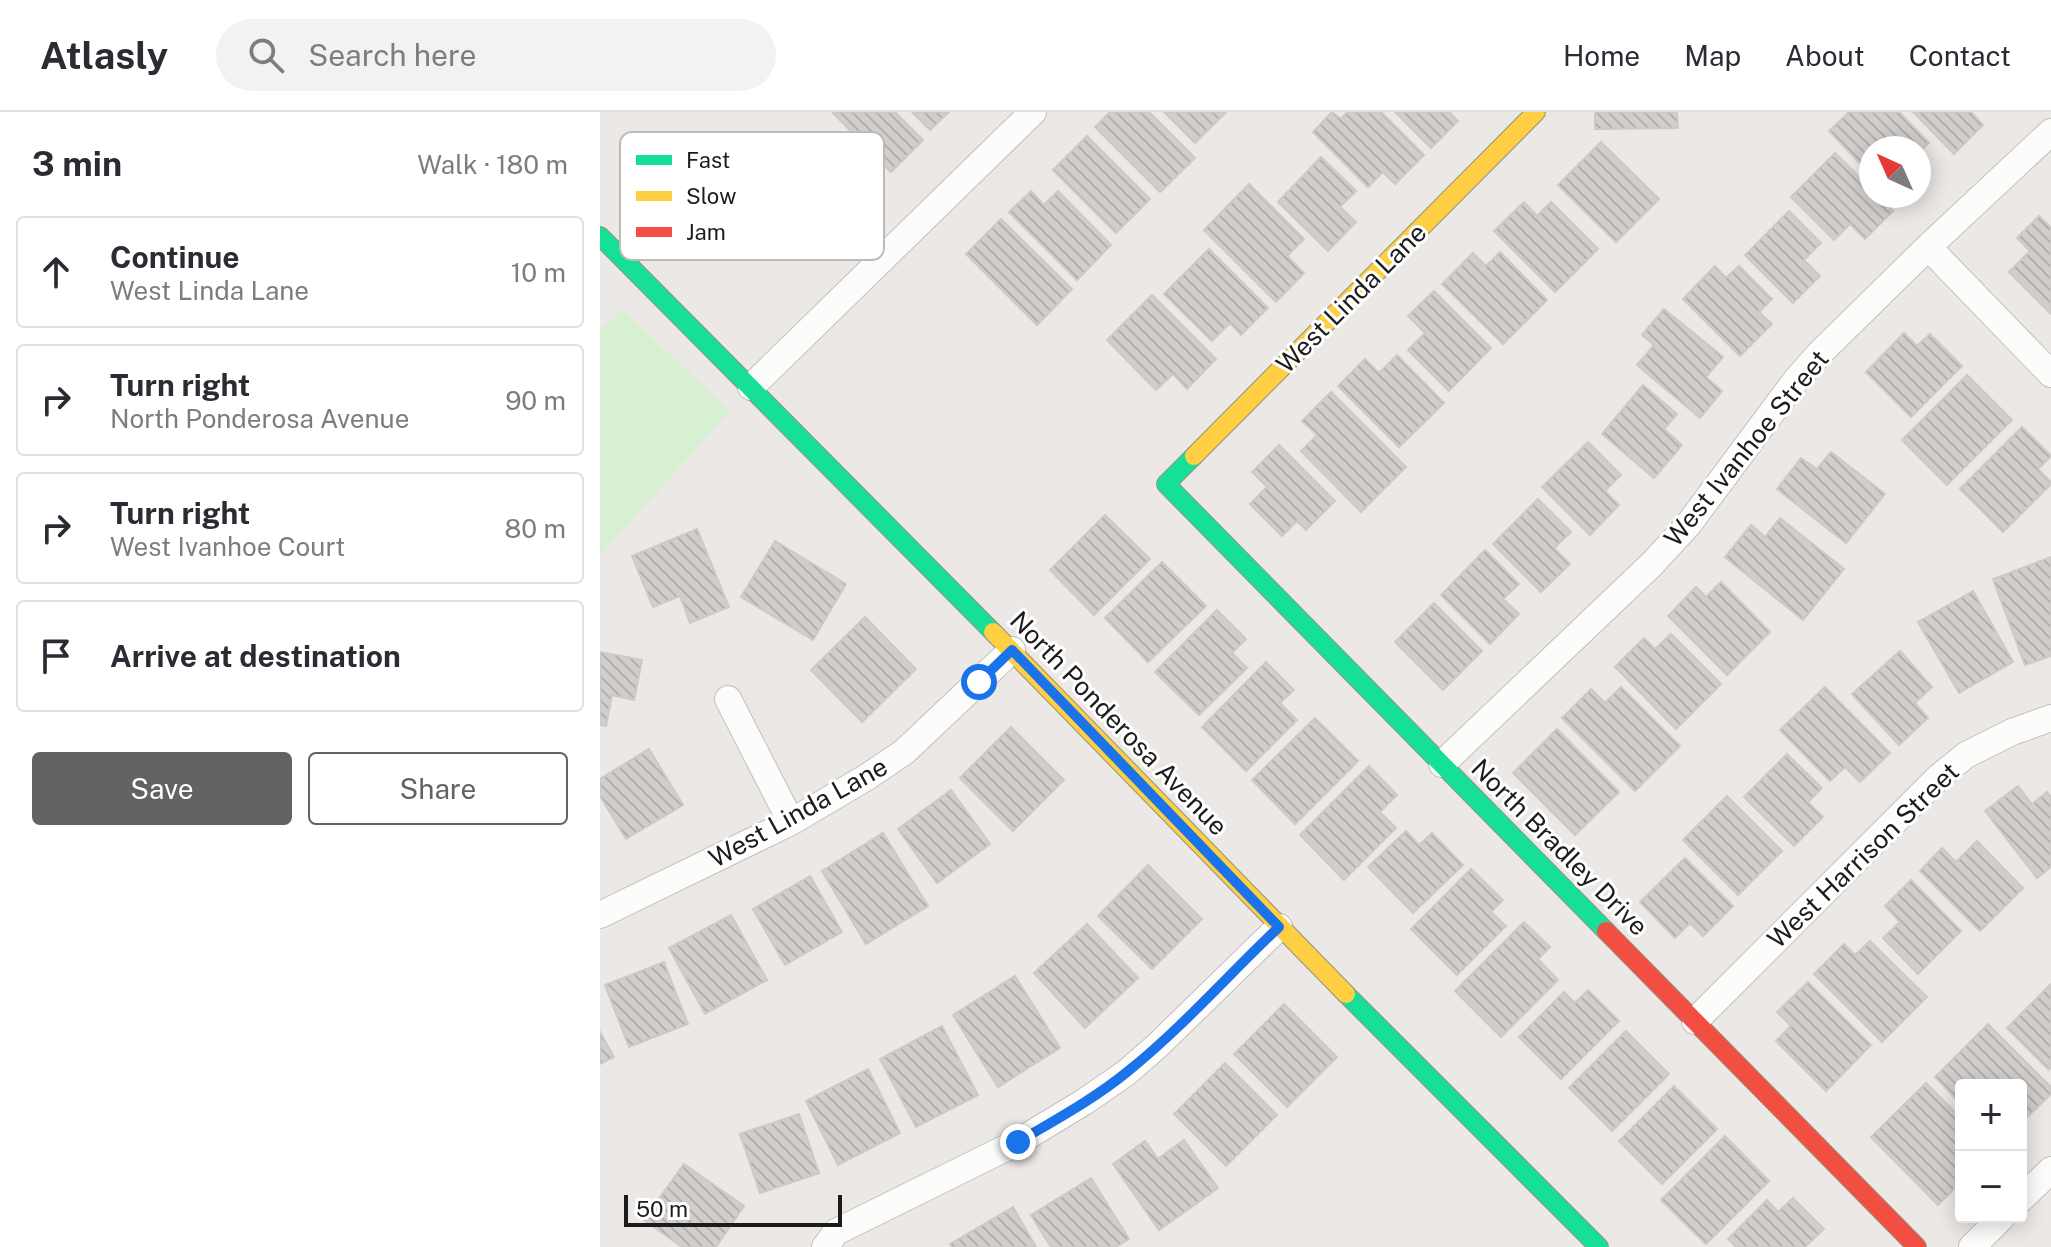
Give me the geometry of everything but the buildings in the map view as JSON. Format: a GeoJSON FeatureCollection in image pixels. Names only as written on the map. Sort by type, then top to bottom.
{"type":"FeatureCollection","features":[{"type":"Feature","properties":{"kind":"street"},"geometry":{"type":"LineString","coordinates":[[884,257],[1033,112]]}},
{"type":"Feature","properties":{"kind":"street","name":"West Linda Lane"},"geometry":{"type":"LineString","coordinates":[[1166,484],[1536,112]]}},
{"type":"Feature","properties":{"kind":"street","name":"West Ivanhoe Street"},"geometry":{"type":"LineString","coordinates":[[1442,764],[1652,564],[1688,525],[1796,380],[1820,353],[2051,132]]}},
{"type":"Feature","properties":{"kind":"street","name":"North Ponderosa Avenue"},"geometry":{"type":"LineString","coordinates":[[600,236],[620,256]]}},
{"type":"Feature","properties":{"kind":"street"},"geometry":{"type":"LineString","coordinates":[[1928,247],[2051,374]]}},
{"type":"Feature","properties":{"kind":"street","name":"North Ponderosa Avenue"},"geometry":{"type":"LineString","coordinates":[[624,260],[1012,650],[1279,927],[1599,1247]]}},
{"type":"Feature","properties":{"kind":"street"},"geometry":{"type":"LineString","coordinates":[[751,387],[881,260]]}},
{"type":"Feature","properties":{"kind":"street","name":"North Bradley Drive"},"geometry":{"type":"LineString","coordinates":[[1166,484],[1917,1247]]}},
{"type":"Feature","properties":{"kind":"street","name":"West Linda Lane"},"geometry":{"type":"LineString","coordinates":[[600,915],[791,822],[867,777],[904,752],[1012,650]]}},
{"type":"Feature","properties":{"kind":"street"},"geometry":{"type":"LineString","coordinates":[[728,699],[791,822]]}},
{"type":"Feature","properties":{"kind":"street","name":"West Harrison Street"},"geometry":{"type":"LineString","coordinates":[[1695,1021],[1939,777],[1966,755],[2012,732],[2051,718]]}},
{"type":"Feature","properties":{"kind":"street"},"geometry":{"type":"LineString","coordinates":[[825,1247],[836,1232],[1018,1142],[1105,1088],[1157,1046],[1279,927]]}},
{"type":"Feature","properties":{"kind":"street"},"geometry":{"type":"LineString","coordinates":[[2027,1193],[2051,1170]]}},
{"type":"Feature","properties":{"kind":"street"},"geometry":{"type":"LineString","coordinates":[[1972,1247],[1996,1223]]}},
{"type":"Feature","properties":{"kind":"green space"},"geometry":{"type":"Polygon","coordinates":[[[622,310],[730,411],[600,555],[600,331],[622,310]]]}},
{"type":"Feature","properties":{"kind":"traffic: fast"},"geometry":{"type":"LineString","coordinates":[[600,236],[620,256]]}},
{"type":"Feature","properties":{"kind":"traffic: fast"},"geometry":{"type":"LineString","coordinates":[[624,260],[993,632]]}},
{"type":"Feature","properties":{"kind":"traffic: fast"},"geometry":{"type":"LineString","coordinates":[[1194,456],[1166,484],[1606,931]]}},
{"type":"Feature","properties":{"kind":"traffic: fast"},"geometry":{"type":"LineString","coordinates":[[1346,994],[1599,1247]]}},
{"type":"Feature","properties":{"kind":"traffic: slow"},"geometry":{"type":"LineString","coordinates":[[1194,456],[1536,112]]}},
{"type":"Feature","properties":{"kind":"traffic: slow"},"geometry":{"type":"LineString","coordinates":[[993,632],[1346,994]]}},
{"type":"Feature","properties":{"kind":"traffic: jam"},"geometry":{"type":"LineString","coordinates":[[1606,931],[1917,1247]]}},
{"type":"Feature","properties":{"kind":"route"},"geometry":{"type":"LineString","coordinates":[[979,682],[1012,650],[1279,927],[1126,1073],[1018,1142]]}}]}
